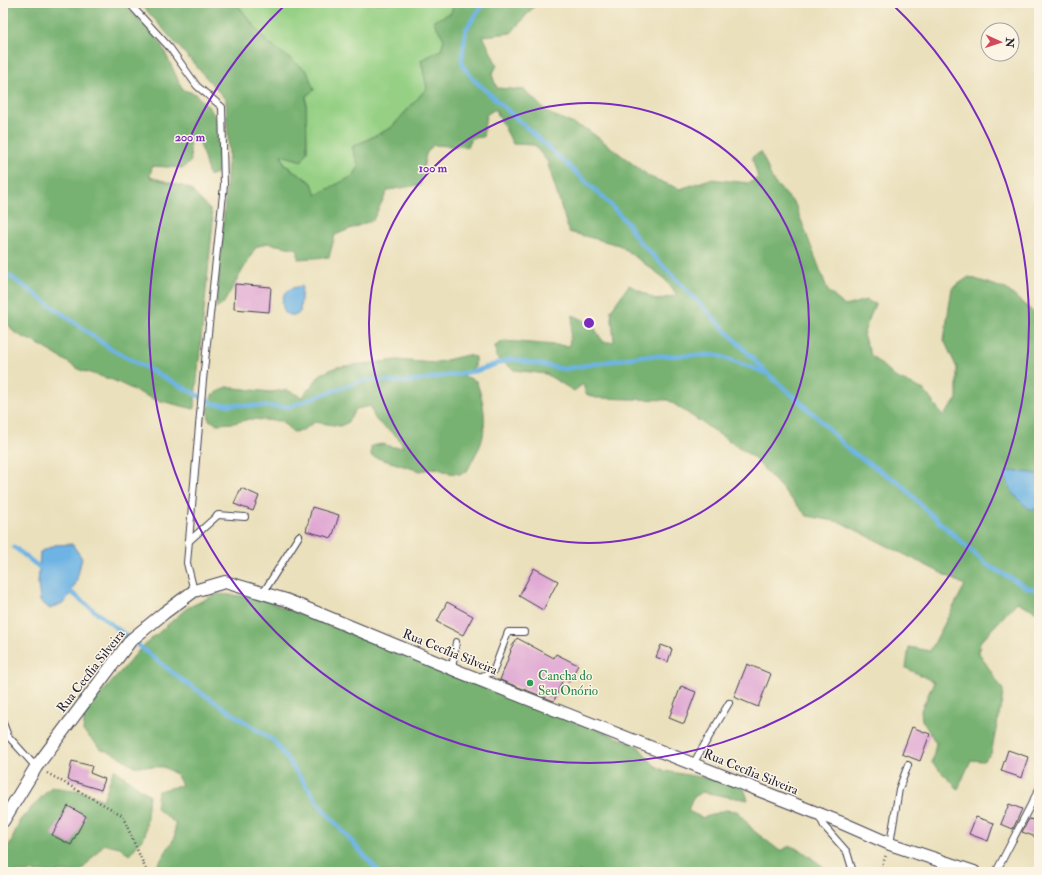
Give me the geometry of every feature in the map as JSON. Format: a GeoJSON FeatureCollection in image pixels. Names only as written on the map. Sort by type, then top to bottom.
{"type":"FeatureCollection","features":[{"type":"Feature","properties":{"kind":"street","name":"Rua Cecília Silveira"},"geometry":{"type":"LineString","coordinates":[[3,821],[36,767],[131,640],[164,612],[194,591],[225,582],[286,600],[452,669],[890,844],[974,872]]}},
{"type":"Feature","properties":{"kind":"lane"},"geometry":{"type":"LineString","coordinates":[[130,3],[170,48],[197,86],[222,107],[224,185],[203,380],[188,542],[187,563],[194,591]]}},
{"type":"Feature","properties":{"kind":"lane"},"geometry":{"type":"LineString","coordinates":[[188,542],[218,515],[245,517]]}},
{"type":"Feature","properties":{"kind":"lane"},"geometry":{"type":"LineString","coordinates":[[263,593],[299,536]]}},
{"type":"Feature","properties":{"kind":"lane"},"geometry":{"type":"LineString","coordinates":[[475,678],[493,672],[508,632],[524,632]]}},
{"type":"Feature","properties":{"kind":"lane"},"geometry":{"type":"LineString","coordinates":[[452,669],[456,642]]}},
{"type":"Feature","properties":{"kind":"lane"},"geometry":{"type":"LineString","coordinates":[[693,764],[729,703]]}},
{"type":"Feature","properties":{"kind":"lane"},"geometry":{"type":"LineString","coordinates":[[3,723],[8,736],[36,767]]}},
{"type":"Feature","properties":{"kind":"lane"},"geometry":{"type":"LineString","coordinates":[[890,844],[899,790],[908,765]]}},
{"type":"Feature","properties":{"kind":"lane"},"geometry":{"type":"LineString","coordinates":[[996,872],[1039,789]]}},
{"type":"Feature","properties":{"kind":"lane"},"geometry":{"type":"LineString","coordinates":[[818,814],[824,826],[847,852],[853,872]]}},
{"type":"Feature","properties":{"kind":"path"},"geometry":{"type":"LineString","coordinates":[[36,767],[122,815],[147,872]]}},
{"type":"Feature","properties":{"kind":"path"},"geometry":{"type":"LineString","coordinates":[[880,872],[890,844]]}},
{"type":"Feature","properties":{"kind":"green space"},"geometry":{"type":"Polygon","coordinates":[[[3,3],[123,3],[159,40],[183,90],[194,93],[210,108],[217,122],[219,172],[209,176],[198,136],[189,139],[191,161],[183,168],[152,166],[150,177],[189,188],[211,211],[213,222],[194,409],[153,399],[113,380],[80,370],[42,346],[15,333],[3,318],[3,3]]]}},
{"type":"Feature","properties":{"kind":"green space"},"geometry":{"type":"Polygon","coordinates":[[[140,3],[236,3],[267,42],[307,71],[314,90],[306,96],[307,151],[302,161],[281,155],[285,165],[312,183],[316,195],[353,176],[359,167],[352,147],[391,128],[427,88],[421,60],[441,50],[444,39],[433,21],[451,13],[454,3],[537,3],[511,33],[483,36],[497,65],[492,75],[497,88],[525,90],[548,113],[588,130],[650,177],[680,189],[710,179],[749,183],[758,178],[752,157],[761,152],[773,181],[795,204],[828,291],[845,306],[866,300],[875,304],[863,335],[871,355],[895,377],[924,390],[943,416],[957,399],[957,368],[944,340],[952,288],[969,277],[1006,289],[1039,317],[1039,381],[1034,408],[1039,416],[1039,613],[1017,602],[980,642],[979,653],[1003,690],[991,754],[983,761],[971,760],[958,789],[932,763],[936,743],[922,720],[921,710],[934,682],[906,668],[909,647],[930,651],[965,585],[840,522],[807,516],[753,457],[668,400],[596,398],[586,394],[583,384],[574,391],[546,374],[514,370],[496,357],[495,346],[504,341],[569,346],[573,315],[592,324],[603,342],[614,342],[611,310],[629,285],[657,300],[677,295],[664,278],[619,245],[569,232],[547,161],[534,145],[513,144],[495,109],[486,115],[483,137],[472,138],[467,147],[433,145],[426,154],[420,185],[388,190],[373,220],[335,235],[329,257],[298,259],[298,249],[267,243],[256,247],[223,304],[216,309],[229,153],[226,100],[140,3]]]}},
{"type":"Feature","properties":{"kind":"green space"},"geometry":{"type":"Polygon","coordinates":[[[236,3],[454,3],[441,50],[421,60],[427,88],[391,128],[352,147],[359,167],[353,176],[315,196],[312,183],[285,165],[281,155],[307,151],[307,72],[267,42],[236,3]]]}},
{"type":"Feature","properties":{"kind":"green space"},"geometry":{"type":"Polygon","coordinates":[[[467,355],[475,357],[475,367],[462,375],[476,381],[479,388],[484,413],[484,430],[480,446],[467,471],[461,474],[450,473],[435,468],[420,471],[371,456],[371,446],[382,444],[393,447],[403,447],[399,439],[376,419],[371,406],[356,409],[347,423],[340,426],[315,422],[301,431],[293,432],[281,421],[249,419],[234,423],[217,424],[209,420],[208,412],[212,395],[227,387],[270,392],[287,390],[302,397],[321,374],[337,367],[397,360],[434,363],[467,355]]]}},
{"type":"Feature","properties":{"kind":"green space"},"geometry":{"type":"Polygon","coordinates":[[[217,594],[256,597],[637,745],[654,765],[665,771],[734,783],[744,788],[748,800],[701,792],[692,799],[688,811],[703,818],[725,810],[737,811],[754,831],[780,851],[790,846],[801,850],[830,872],[156,872],[157,866],[175,837],[175,823],[156,808],[158,791],[182,785],[176,774],[163,767],[134,766],[113,753],[101,749],[83,731],[85,713],[141,648],[187,608],[217,594]]]}},
{"type":"Feature","properties":{"kind":"green space"},"geometry":{"type":"Polygon","coordinates":[[[114,769],[149,795],[145,836],[129,855],[120,847],[104,844],[80,872],[3,872],[3,853],[11,842],[20,820],[51,787],[81,791],[103,800],[114,769]]]}},
{"type":"Feature","properties":{"kind":"water"},"geometry":{"type":"Polygon","coordinates":[[[302,286],[300,312],[297,315],[285,313],[282,302],[284,294],[291,289],[302,286]]]}},
{"type":"Feature","properties":{"kind":"water"},"geometry":{"type":"Polygon","coordinates":[[[1010,471],[1039,475],[1039,510],[1029,509],[1011,490],[1004,474],[1010,471]]]}},
{"type":"Feature","properties":{"kind":"water"},"geometry":{"type":"Polygon","coordinates":[[[72,544],[82,558],[76,583],[65,602],[50,609],[40,601],[38,584],[40,552],[55,545],[72,544]]]}},
{"type":"Feature","properties":{"kind":"building"},"geometry":{"type":"Polygon","coordinates":[[[235,284],[271,287],[269,312],[234,309],[235,284]]]}},
{"type":"Feature","properties":{"kind":"building"},"geometry":{"type":"Polygon","coordinates":[[[241,488],[259,496],[253,511],[234,504],[241,488]]]}},
{"type":"Feature","properties":{"kind":"building"},"geometry":{"type":"Polygon","coordinates":[[[312,507],[339,515],[332,538],[306,531],[312,507]]]}},
{"type":"Feature","properties":{"kind":"building"},"geometry":{"type":"Polygon","coordinates":[[[534,568],[558,581],[543,610],[519,596],[534,568]]]}},
{"type":"Feature","properties":{"kind":"building"},"geometry":{"type":"Polygon","coordinates":[[[447,602],[473,616],[463,635],[437,622],[447,602]]]}},
{"type":"Feature","properties":{"kind":"building"},"geometry":{"type":"Polygon","coordinates":[[[517,638],[554,658],[556,654],[578,665],[569,682],[563,679],[554,701],[500,680],[511,651],[510,650],[517,638]]]}},
{"type":"Feature","properties":{"kind":"building"},"geometry":{"type":"Polygon","coordinates":[[[661,645],[672,649],[668,662],[656,657],[661,645]]]}},
{"type":"Feature","properties":{"kind":"building"},"geometry":{"type":"Polygon","coordinates":[[[747,664],[771,674],[758,707],[734,697],[747,664]]]}},
{"type":"Feature","properties":{"kind":"building"},"geometry":{"type":"Polygon","coordinates":[[[681,686],[696,692],[684,724],[669,718],[681,686]]]}},
{"type":"Feature","properties":{"kind":"building"},"geometry":{"type":"Polygon","coordinates":[[[912,727],[930,734],[920,761],[902,754],[912,727]]]}},
{"type":"Feature","properties":{"kind":"building"},"geometry":{"type":"Polygon","coordinates":[[[1008,750],[1028,757],[1022,778],[1001,771],[1008,750]]]}},
{"type":"Feature","properties":{"kind":"building"},"geometry":{"type":"Polygon","coordinates":[[[72,761],[92,766],[90,773],[105,779],[101,790],[68,780],[72,761]]]}},
{"type":"Feature","properties":{"kind":"building"},"geometry":{"type":"Polygon","coordinates":[[[1009,804],[1022,809],[1013,829],[1001,824],[1009,804]]]}},
{"type":"Feature","properties":{"kind":"building"},"geometry":{"type":"Polygon","coordinates":[[[68,806],[86,816],[71,845],[52,835],[68,806]]]}},
{"type":"Feature","properties":{"kind":"building"},"geometry":{"type":"Polygon","coordinates":[[[976,817],[994,823],[988,841],[969,834],[976,817]]]}},
{"type":"Feature","properties":{"kind":"building"},"geometry":{"type":"Polygon","coordinates":[[[1029,819],[1039,821],[1039,838],[1022,832],[1029,819]]]}},
{"type":"Feature","properties":{"kind":"waterway"},"geometry":{"type":"LineString","coordinates":[[484,3],[466,29],[462,58],[463,66],[473,79],[604,198],[628,224],[637,239],[768,374],[816,416],[850,451],[901,484],[924,508],[986,564],[1026,587],[1039,590]]}},
{"type":"Feature","properties":{"kind":"waterway"},"geometry":{"type":"LineString","coordinates":[[3,271],[111,349],[214,404],[288,407],[364,380],[406,382],[476,371],[511,359],[564,369],[642,356],[717,355],[766,373]]}},
{"type":"Feature","properties":{"kind":"waterway"},"geometry":{"type":"LineString","coordinates":[[14,547],[44,571]]}},
{"type":"Feature","properties":{"kind":"waterway"},"geometry":{"type":"LineString","coordinates":[[67,589],[182,680],[274,741],[323,809],[379,872]]}},
{"type":"Feature","properties":{"kind":"place","name":"Cancha do Seu Onório"},"geometry":{"type":"Point","coordinates":[530,683]}}]}
